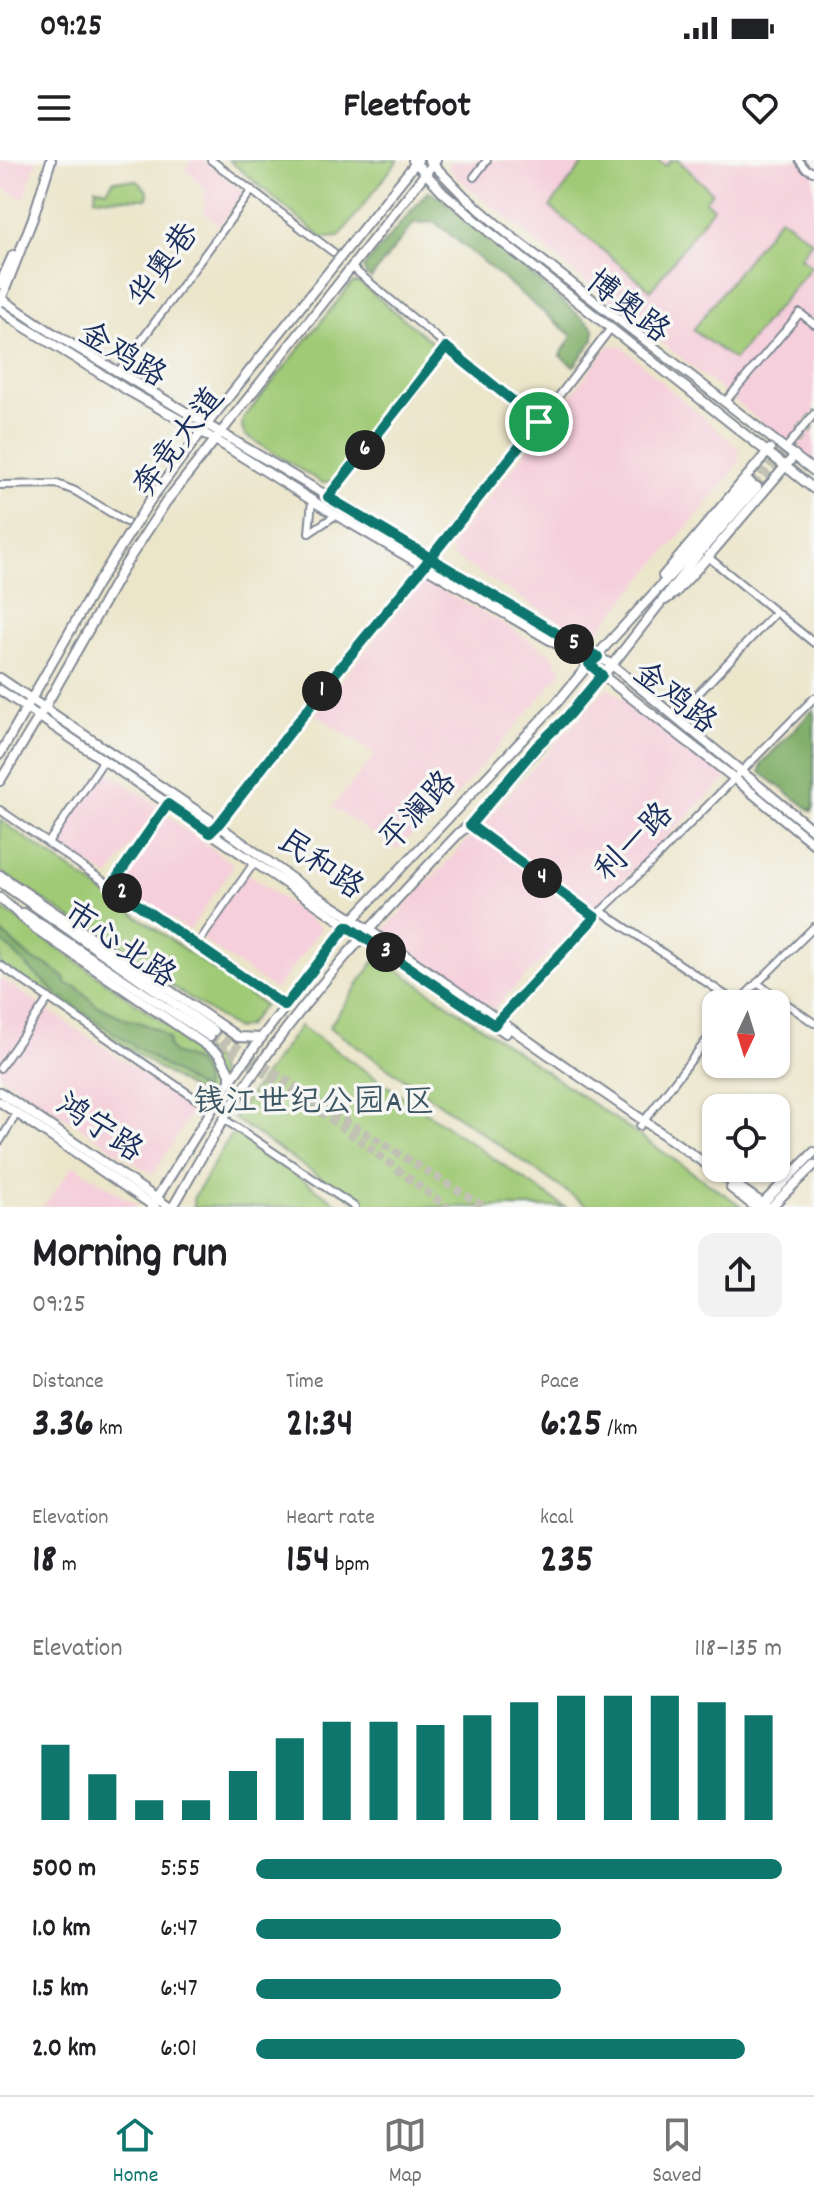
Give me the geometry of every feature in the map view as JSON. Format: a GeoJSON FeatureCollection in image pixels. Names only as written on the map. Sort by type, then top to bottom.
{"type":"FeatureCollection","features":[{"type":"Feature","properties":{"kind":"main road"},"geometry":{"type":"LineString","coordinates":[[0,284],[49,160]]}},
{"type":"Feature","properties":{"kind":"main road"},"geometry":{"type":"LineString","coordinates":[[1,300],[33,218],[49,160]]}},
{"type":"Feature","properties":{"kind":"main road","name":"博奥路"},"geometry":{"type":"LineString","coordinates":[[416,161],[443,192],[488,231],[768,452],[814,471]]}},
{"type":"Feature","properties":{"kind":"main road","name":"奔竞大道"},"geometry":{"type":"LineString","coordinates":[[0,754],[97,584],[151,499],[416,161]]}},
{"type":"Feature","properties":{"kind":"main road","name":"博奥路"},"geometry":{"type":"LineString","coordinates":[[432,161],[464,196],[508,234],[786,448],[790,460],[814,489]]}},
{"type":"Feature","properties":{"kind":"main road","name":"奔竞大道"},"geometry":{"type":"LineString","coordinates":[[0,781],[125,565],[166,502],[426,174],[432,161]]}},
{"type":"Feature","properties":{"kind":"main road","name":"金鸡路"},"geometry":{"type":"LineString","coordinates":[[1,300],[119,371],[204,428]]}},
{"type":"Feature","properties":{"kind":"main road","name":"金鸡路"},"geometry":{"type":"LineString","coordinates":[[0,310],[127,390],[204,428],[328,497],[612,665],[814,831]]}},
{"type":"Feature","properties":{"kind":"main road","name":"金鸡路"},"geometry":{"type":"LineString","coordinates":[[217,435],[336,515],[589,664],[814,844]]}},
{"type":"Feature","properties":{"kind":"main road"},"geometry":{"type":"LineString","coordinates":[[595,655],[777,442],[790,460],[814,477]]}},
{"type":"Feature","properties":{"kind":"main road"},"geometry":{"type":"LineString","coordinates":[[661,603],[675,593],[708,557],[790,460]]}},
{"type":"Feature","properties":{"kind":"main road"},"geometry":{"type":"LineString","coordinates":[[595,655],[754,485],[661,603]]}},
{"type":"Feature","properties":{"kind":"main road","name":"平澜路"},"geometry":{"type":"LineString","coordinates":[[171,1207],[241,1091],[282,1035],[365,933],[470,825],[537,746],[567,717],[661,603]]}},
{"type":"Feature","properties":{"kind":"main road","name":"平澜路"},"geometry":{"type":"LineString","coordinates":[[154,1204],[230,1081],[350,922],[555,705],[595,655]]}},
{"type":"Feature","properties":{"kind":"main road","name":"民和路"},"geometry":{"type":"LineString","coordinates":[[0,678],[218,825],[365,933],[735,1190],[763,1206]]}},
{"type":"Feature","properties":{"kind":"main road","name":"民和路"},"geometry":{"type":"LineString","coordinates":[[0,690],[254,863],[350,922]]}},
{"type":"Feature","properties":{"kind":"main road"},"geometry":{"type":"LineString","coordinates":[[0,875],[238,1037],[261,1038]]}},
{"type":"Feature","properties":{"kind":"main road","name":"市心北路"},"geometry":{"type":"LineString","coordinates":[[0,882],[212,1034],[0,898]]}},
{"type":"Feature","properties":{"kind":"main road"},"geometry":{"type":"LineString","coordinates":[[0,898],[36,929],[219,1054],[230,1073],[230,1081]]}},
{"type":"Feature","properties":{"kind":"main road","name":"鸿宁路"},"geometry":{"type":"LineString","coordinates":[[0,1092],[154,1204]]}},
{"type":"Feature","properties":{"kind":"main road","name":"鸿宁路"},"geometry":{"type":"LineString","coordinates":[[0,1102],[154,1204],[171,1207]]}},
{"type":"Feature","properties":{"kind":"main road"},"geometry":{"type":"LineString","coordinates":[[763,1206],[814,1152]]}},
{"type":"Feature","properties":{"kind":"main road"},"geometry":{"type":"LineString","coordinates":[[763,1206],[814,1165]]}},
{"type":"Feature","properties":{"kind":"street"},"geometry":{"type":"LineString","coordinates":[[211,160],[333,252]]}},
{"type":"Feature","properties":{"kind":"street"},"geometry":{"type":"LineString","coordinates":[[474,177],[487,160]]}},
{"type":"Feature","properties":{"kind":"street"},"geometry":{"type":"LineString","coordinates":[[799,160],[813,172]]}},
{"type":"Feature","properties":{"kind":"street","name":"华奥巷"},"geometry":{"type":"LineString","coordinates":[[119,371],[252,190]]}},
{"type":"Feature","properties":{"kind":"street"},"geometry":{"type":"LineString","coordinates":[[356,271],[539,422]]}},
{"type":"Feature","properties":{"kind":"street"},"geometry":{"type":"LineString","coordinates":[[725,402],[800,313],[814,324]]}},
{"type":"Feature","properties":{"kind":"street"},"geometry":{"type":"LineString","coordinates":[[210,833],[611,328]]}},
{"type":"Feature","properties":{"kind":"street"},"geometry":{"type":"LineString","coordinates":[[328,497],[446,347]]}},
{"type":"Feature","properties":{"kind":"street"},"geometry":{"type":"LineString","coordinates":[[786,448],[814,414]]}},
{"type":"Feature","properties":{"kind":"street"},"geometry":{"type":"LineString","coordinates":[[0,485],[57,484],[75,491],[126,522]]}},
{"type":"Feature","properties":{"kind":"street"},"geometry":{"type":"LineString","coordinates":[[312,500],[309,533],[336,515]]}},
{"type":"Feature","properties":{"kind":"street"},"geometry":{"type":"LineString","coordinates":[[708,557],[814,643]]}},
{"type":"Feature","properties":{"kind":"street"},"geometry":{"type":"LineString","coordinates":[[676,717],[776,612]]}},
{"type":"Feature","properties":{"kind":"street","name":"利一路"},"geometry":{"type":"LineString","coordinates":[[496,1023],[598,914],[814,698]]}},
{"type":"Feature","properties":{"kind":"street"},"geometry":{"type":"LineString","coordinates":[[48,843],[104,760]]}},
{"type":"Feature","properties":{"kind":"street"},"geometry":{"type":"LineString","coordinates":[[111,886],[168,804]]}},
{"type":"Feature","properties":{"kind":"street"},"geometry":{"type":"LineString","coordinates":[[0,810],[285,1006]]}},
{"type":"Feature","properties":{"kind":"street"},"geometry":{"type":"LineString","coordinates":[[470,825],[598,914],[715,990]]}},
{"type":"Feature","properties":{"kind":"street"},"geometry":{"type":"LineString","coordinates":[[197,945],[254,863]]}},
{"type":"Feature","properties":{"kind":"street"},"geometry":{"type":"LineString","coordinates":[[750,990],[814,927]]}},
{"type":"Feature","properties":{"kind":"street"},"geometry":{"type":"LineString","coordinates":[[0,965],[205,1105]]}},
{"type":"Feature","properties":{"kind":"street"},"geometry":{"type":"LineString","coordinates":[[757,983],[814,1023]]}},
{"type":"Feature","properties":{"kind":"street"},"geometry":{"type":"LineString","coordinates":[[0,1068],[49,998]]}},
{"type":"Feature","properties":{"kind":"street"},"geometry":{"type":"LineString","coordinates":[[642,1124],[702,1046]]}},
{"type":"Feature","properties":{"kind":"street"},"geometry":{"type":"LineString","coordinates":[[0,1141],[17,1113]]}},
{"type":"Feature","properties":{"kind":"street"},"geometry":{"type":"LineString","coordinates":[[224,1119],[355,1207]]}},
{"type":"Feature","properties":{"kind":"shaded area"},"geometry":{"type":"Polygon","coordinates":[[[0,160],[37,160],[24,199],[0,187],[0,160]]]}},
{"type":"Feature","properties":{"kind":"shaded area"},"geometry":{"type":"Polygon","coordinates":[[[192,160],[203,160],[244,192],[219,225],[204,212],[206,189],[185,170],[192,160]]]}},
{"type":"Feature","properties":{"kind":"shaded area"},"geometry":{"type":"Polygon","coordinates":[[[814,160],[814,465],[457,178],[448,161],[814,160]]]}},
{"type":"Feature","properties":{"kind":"shaded area"},"geometry":{"type":"Polygon","coordinates":[[[620,345],[740,450],[739,461],[728,479],[600,629],[585,637],[452,556],[451,544],[609,346],[620,345]]]}},
{"type":"Feature","properties":{"kind":"shaded area"},"geometry":{"type":"Polygon","coordinates":[[[422,580],[504,624],[552,655],[562,672],[449,804],[402,774],[442,803],[397,850],[332,807],[376,755],[315,714],[422,580]]]}},
{"type":"Feature","properties":{"kind":"shaded area"},"geometry":{"type":"Polygon","coordinates":[[[608,687],[727,778],[493,1009],[383,931],[608,687]]]}},
{"type":"Feature","properties":{"kind":"shaded area"},"geometry":{"type":"Polygon","coordinates":[[[104,769],[159,806],[109,877],[53,842],[104,769]]]}},
{"type":"Feature","properties":{"kind":"shaded area"},"geometry":{"type":"Polygon","coordinates":[[[167,816],[234,865],[189,931],[118,885],[167,816]]]}},
{"type":"Feature","properties":{"kind":"shaded area"},"geometry":{"type":"Polygon","coordinates":[[[245,872],[322,928],[275,990],[200,938],[245,872]]]}},
{"type":"Feature","properties":{"kind":"shaded area"},"geometry":{"type":"Polygon","coordinates":[[[0,978],[194,1108],[153,1175],[0,1075],[0,978]]]}},
{"type":"Feature","properties":{"kind":"shaded area"},"geometry":{"type":"Polygon","coordinates":[[[74,1165],[138,1206],[138,1207],[43,1207],[74,1165]]]}},
{"type":"Feature","properties":{"kind":"green space"},"geometry":{"type":"Polygon","coordinates":[[[229,160],[398,160],[339,237],[322,238],[229,160]]]}},
{"type":"Feature","properties":{"kind":"green space"},"geometry":{"type":"Polygon","coordinates":[[[586,160],[657,160],[666,166],[671,160],[678,160],[712,192],[705,201],[713,208],[651,290],[550,207],[586,160]]]}},
{"type":"Feature","properties":{"kind":"green space"},"geometry":{"type":"Polygon","coordinates":[[[114,180],[138,181],[148,192],[147,199],[95,198],[96,188],[107,190],[114,180]]]}},
{"type":"Feature","properties":{"kind":"green space"},"geometry":{"type":"Polygon","coordinates":[[[428,191],[438,196],[594,328],[594,339],[574,366],[560,356],[572,336],[435,222],[414,223],[371,278],[366,275],[363,268],[428,191]]]}},
{"type":"Feature","properties":{"kind":"green space"},"geometry":{"type":"Polygon","coordinates":[[[780,217],[812,241],[800,257],[811,267],[734,360],[693,330],[780,217]]]}},
{"type":"Feature","properties":{"kind":"green space"},"geometry":{"type":"Polygon","coordinates":[[[352,283],[360,283],[436,348],[335,480],[322,483],[245,435],[243,419],[352,283]]]}},
{"type":"Feature","properties":{"kind":"green space"},"geometry":{"type":"Polygon","coordinates":[[[814,709],[812,811],[760,772],[762,763],[814,709]]]}},
{"type":"Feature","properties":{"kind":"green space"},"geometry":{"type":"Polygon","coordinates":[[[0,820],[264,1005],[247,1026],[236,1029],[0,871],[0,820]]]}},
{"type":"Feature","properties":{"kind":"green space"},"geometry":{"type":"Polygon","coordinates":[[[0,907],[215,1059],[221,1081],[210,1101],[0,966],[0,907]]]}},
{"type":"Feature","properties":{"kind":"green space"},"geometry":{"type":"Polygon","coordinates":[[[0,931],[34,961],[46,964],[65,978],[66,984],[77,987],[96,1005],[158,1030],[169,1039],[168,1046],[173,1053],[198,1065],[203,1076],[203,1091],[58,996],[0,940],[0,931]]]}},
{"type":"Feature","properties":{"kind":"green space"},"geometry":{"type":"Polygon","coordinates":[[[378,956],[702,1179],[702,1182],[707,1182],[743,1207],[589,1207],[329,1027],[378,956]]]}},
{"type":"Feature","properties":{"kind":"green space","name":"钱江世纪公园A区"},"geometry":{"type":"Polygon","coordinates":[[[300,1026],[565,1207],[364,1207],[233,1118],[300,1026]]]}},
{"type":"Feature","properties":{"kind":"green space"},"geometry":{"type":"Polygon","coordinates":[[[233,1134],[342,1207],[194,1207],[193,1199],[233,1134]]]}},
{"type":"Feature","properties":{"kind":"tunnel"},"geometry":{"type":"LineString","coordinates":[[797,430],[814,409]]}},
{"type":"Feature","properties":{"kind":"tunnel"},"geometry":{"type":"LineString","coordinates":[[757,487],[814,420]]}},
{"type":"Feature","properties":{"kind":"tunnel"},"geometry":{"type":"LineString","coordinates":[[751,483],[786,444]]}},
{"type":"Feature","properties":{"kind":"tunnel"},"geometry":{"type":"LineString","coordinates":[[214,1031],[346,1121],[485,1207]]}},
{"type":"Feature","properties":{"kind":"tunnel"},"geometry":{"type":"LineString","coordinates":[[210,1037],[342,1127],[447,1207]]}},
{"type":"Feature","properties":{"kind":"route"},"geometry":{"type":"LineString","coordinates":[[539,422],[446,347],[328,497],[431,557],[598,657],[589,664],[602,675],[470,825],[595,917],[494,1025],[347,926],[285,1006],[111,886],[168,804],[210,833],[218,825],[339,669],[424,566],[431,557],[482,493],[539,422]]}}]}
